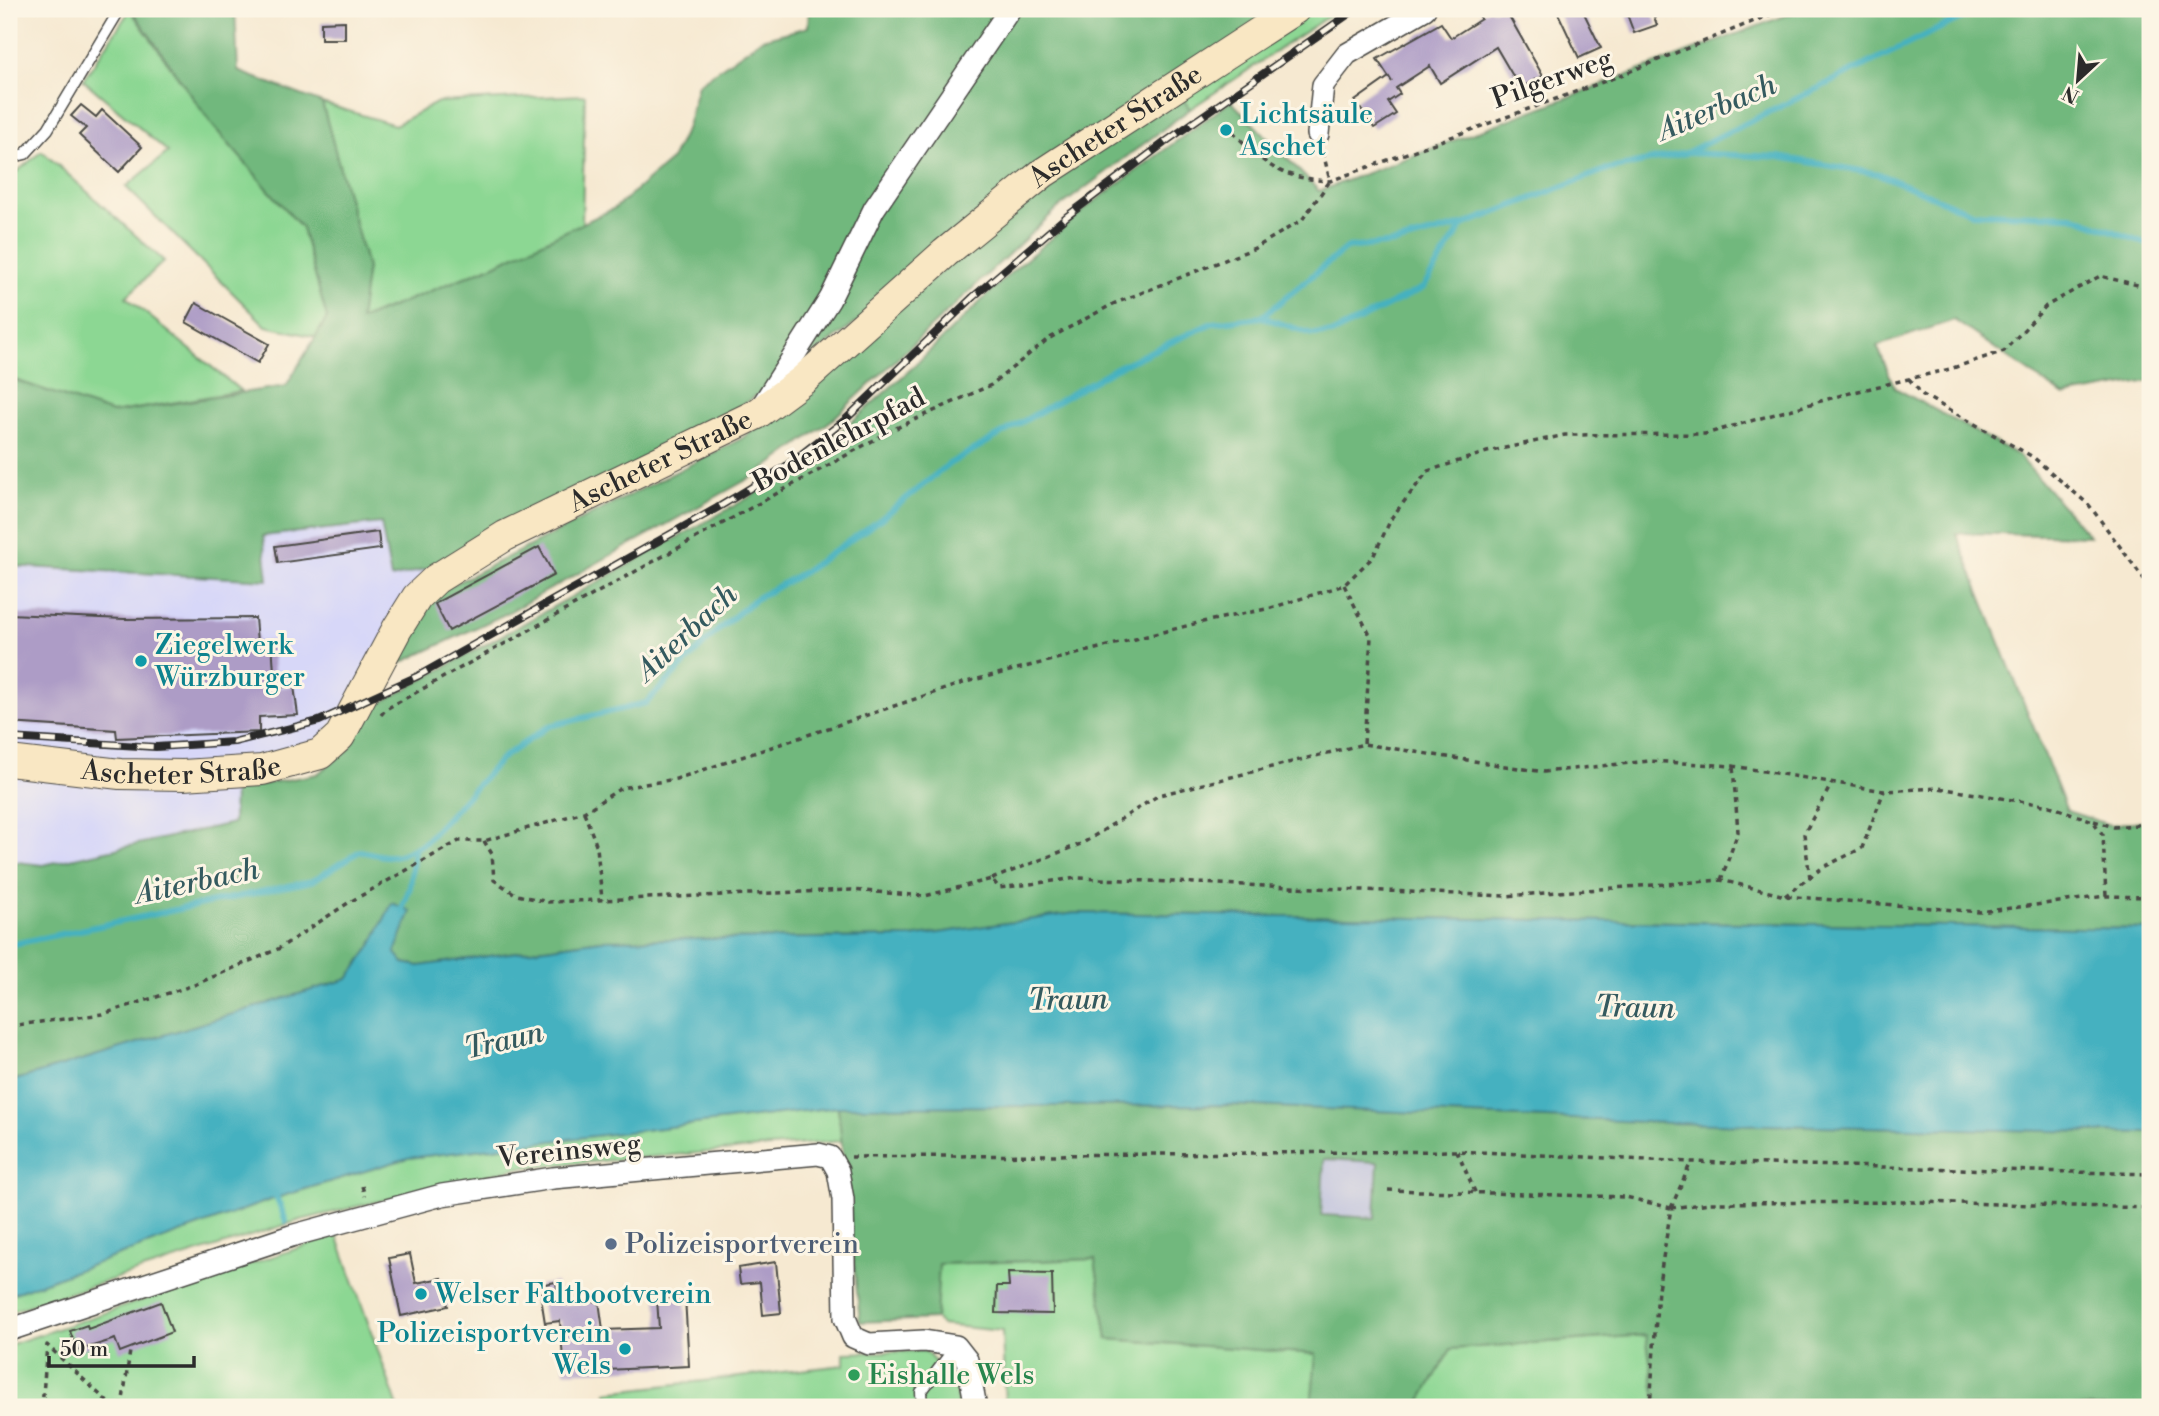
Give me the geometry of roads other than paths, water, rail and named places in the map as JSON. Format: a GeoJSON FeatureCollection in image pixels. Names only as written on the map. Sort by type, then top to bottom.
{"type":"FeatureCollection","features":[{"type":"Feature","properties":{"kind":"main road","name":"Ascheter Straße"},"geometry":{"type":"LineString","coordinates":[[9,761],[183,783],[262,770],[320,754],[340,736],[397,629],[417,597],[436,579],[505,536],[757,414],[803,380],[945,253],[1043,173],[1295,9]]}},
{"type":"Feature","properties":{"kind":"street"},"geometry":{"type":"LineString","coordinates":[[757,414],[830,299],[874,209],[1010,9]]}},
{"type":"Feature","properties":{"kind":"street"},"geometry":{"type":"LineString","coordinates":[[1318,134],[1323,85],[1348,54],[1425,9]]}},
{"type":"Feature","properties":{"kind":"street","name":"Vereinsweg"},"geometry":{"type":"LineString","coordinates":[[9,1330],[291,1236],[442,1195],[553,1178],[818,1154],[830,1157],[838,1171],[843,1199],[845,1318],[853,1337],[869,1344],[923,1341],[956,1346]]}},
{"type":"Feature","properties":{"kind":"street"},"geometry":{"type":"LineString","coordinates":[[956,1346],[967,1360],[973,1377],[976,1407]]}},
{"type":"Feature","properties":{"kind":"lane"},"geometry":{"type":"LineString","coordinates":[[9,158],[25,154],[48,129],[120,9]]}},
{"type":"Feature","properties":{"kind":"lane"},"geometry":{"type":"LineString","coordinates":[[922,1407],[921,1392],[956,1346]]}},
{"type":"Feature","properties":{"kind":"water","name":"Traun"},"geometry":{"type":"Polygon","coordinates":[[[392,903],[411,911],[395,952],[404,963],[419,966],[601,940],[911,937],[1075,913],[2150,929],[2150,1133],[1670,1123],[1229,1105],[838,1107],[408,1158],[276,1198],[9,1295],[9,1082],[348,979],[371,946],[392,903]]]}},
{"type":"Feature","properties":{"kind":"waterway","name":"Aiterbach"},"geometry":{"type":"LineString","coordinates":[[9,945],[312,881],[360,851],[387,856],[407,852],[425,842],[502,758],[549,726],[646,703],[716,632],[755,599],[804,572],[878,521],[949,464],[1116,368],[1212,323],[1262,317],[1346,248],[1395,243],[1463,225],[1605,170],[1686,153],[1979,9]]}},
{"type":"Feature","properties":{"kind":"waterway"},"geometry":{"type":"LineString","coordinates":[[1688,153],[1779,157],[1879,174],[1972,213],[2072,216],[2150,245]]}},
{"type":"Feature","properties":{"kind":"waterway","name":"Aiterbach"},"geometry":{"type":"LineString","coordinates":[[1262,317],[1312,334],[1333,333],[1423,288],[1463,225]]}},
{"type":"Feature","properties":{"kind":"waterway"},"geometry":{"type":"LineString","coordinates":[[400,915],[410,887],[414,849]]}},
{"type":"Feature","properties":{"kind":"waterway"},"geometry":{"type":"LineString","coordinates":[[274,1191],[286,1221]]}},
{"type":"Feature","properties":{"kind":"railway"},"geometry":{"type":"LineString","coordinates":[[9,738],[156,747],[234,742],[319,721],[418,676],[785,467],[845,420],[973,297],[1066,217],[1168,140],[1356,9]]}},
{"type":"Feature","properties":{"kind":"place","name":"Lichtsäule Aschet"},"geometry":{"type":"Point","coordinates":[1226,130]}},
{"type":"Feature","properties":{"kind":"place","name":"Ziegelwerk Würzburger"},"geometry":{"type":"Point","coordinates":[141,661]}},
{"type":"Feature","properties":{"kind":"place","name":"Polizeisportverein"},"geometry":{"type":"Point","coordinates":[611,1244]}},
{"type":"Feature","properties":{"kind":"place","name":"Welser Faltbootverein"},"geometry":{"type":"Point","coordinates":[421,1294]}},
{"type":"Feature","properties":{"kind":"place","name":"Polizeisportverein Wels"},"geometry":{"type":"Point","coordinates":[625,1349]}},
{"type":"Feature","properties":{"kind":"place","name":"Eishalle Wels"},"geometry":{"type":"Point","coordinates":[854,1375]}}]}
